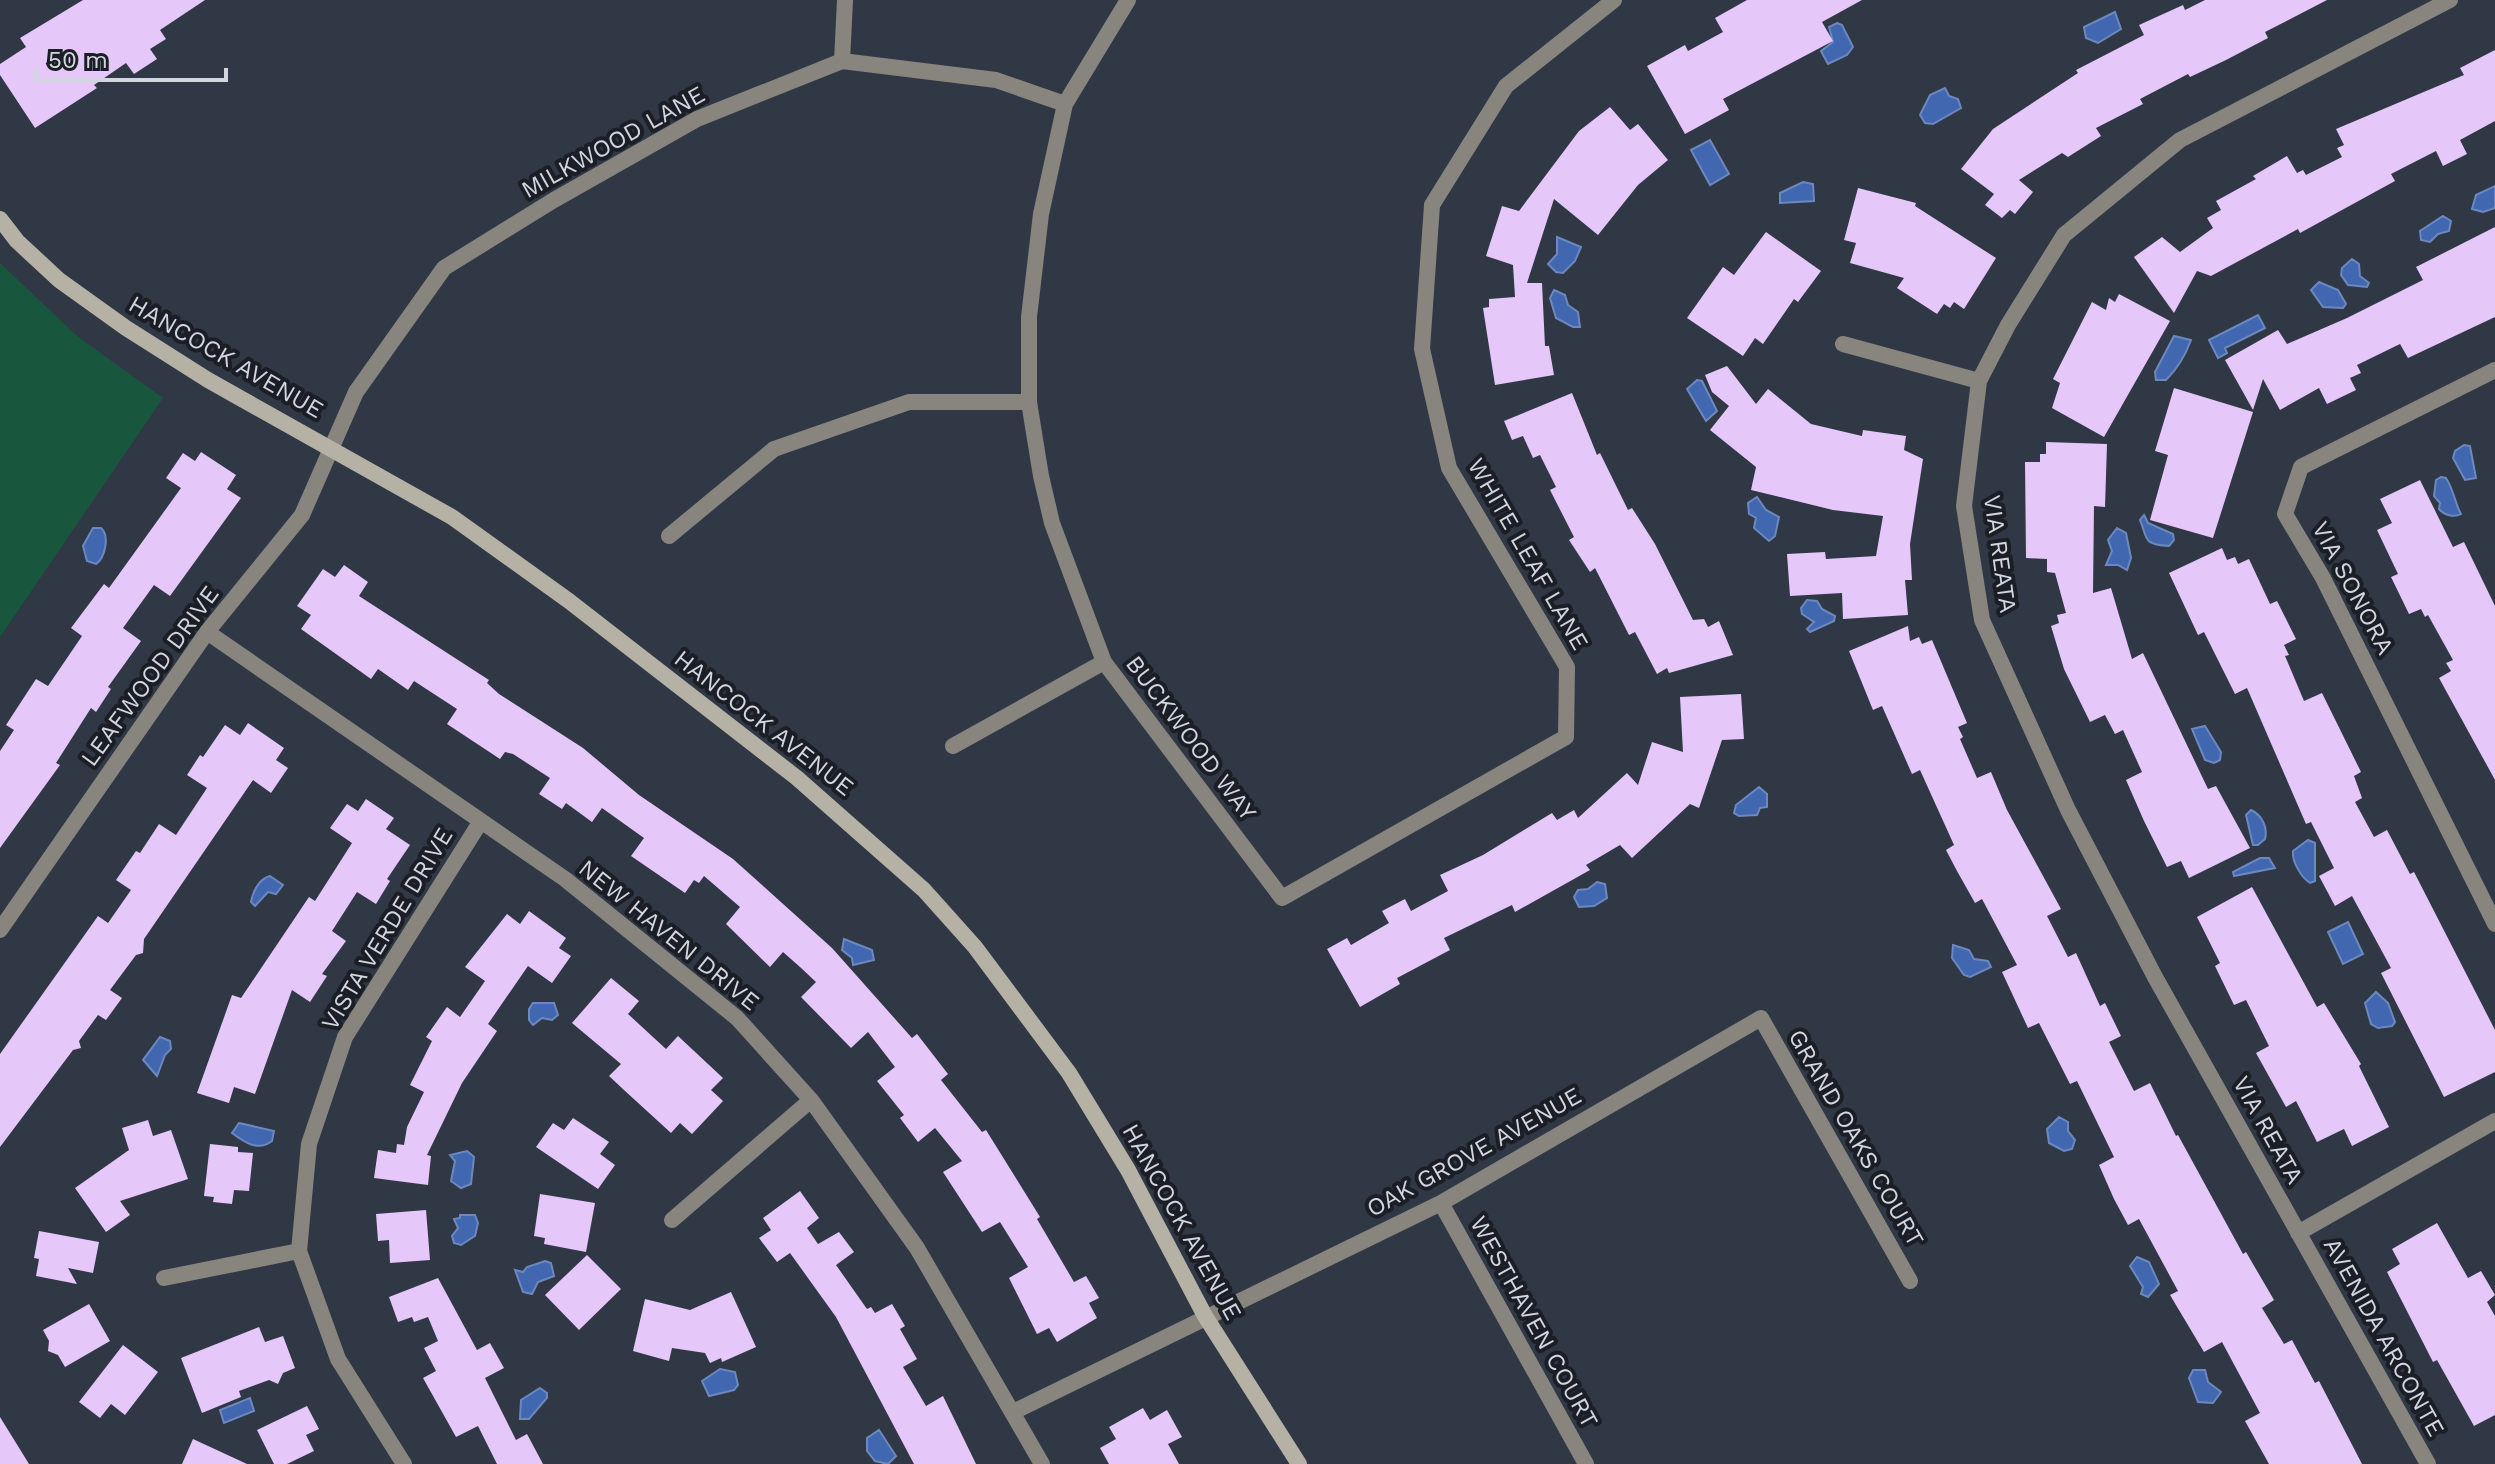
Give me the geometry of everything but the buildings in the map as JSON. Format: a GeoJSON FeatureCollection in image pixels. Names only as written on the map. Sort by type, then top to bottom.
{"type":"FeatureCollection","features":[{"type":"Feature","properties":{"kind":"main road","name":"HANCOCK AVENUE"},"geometry":{"type":"LineString","coordinates":[[0,219],[17,241],[59,280],[126,328],[208,380],[452,517],[569,601],[797,778],[924,890],[975,947],[1069,1073],[1128,1170],[1205,1316],[1299,1464]]}},
{"type":"Feature","properties":{"kind":"street"},"geometry":{"type":"LineString","coordinates":[[842,61],[845,0]]}},
{"type":"Feature","properties":{"kind":"street","name":"BUCKWOOD WAY"},"geometry":{"type":"LineString","coordinates":[[1128,0],[1065,104],[1041,214],[1029,317],[1029,402],[1052,523],[1104,662],[1282,898]]}},
{"type":"Feature","properties":{"kind":"street","name":"WHITE LEAF LANE"},"geometry":{"type":"LineString","coordinates":[[1282,898],[1566,737],[1567,667],[1449,468],[1422,349],[1432,205],[1506,86],[1614,0]]}},
{"type":"Feature","properties":{"kind":"street","name":"VIA REATA"},"geometry":{"type":"LineString","coordinates":[[2298,1233],[2155,977],[2068,810],[1982,620],[1964,506],[1979,381],[2008,325],[2064,235],[2180,140],[2450,0]]}},
{"type":"Feature","properties":{"kind":"street","name":"MILKWOOD LANE"},"geometry":{"type":"LineString","coordinates":[[334,448],[356,392],[444,268],[554,200],[697,119],[842,61],[996,80],[1065,104]]}},
{"type":"Feature","properties":{"kind":"street"},"geometry":{"type":"LineString","coordinates":[[1843,344],[1979,381]]}},
{"type":"Feature","properties":{"kind":"street","name":"VIA SONORA"},"geometry":{"type":"LineString","coordinates":[[2495,370],[2301,467],[2285,514],[2337,605],[2495,924]]}},
{"type":"Feature","properties":{"kind":"street"},"geometry":{"type":"LineString","coordinates":[[669,536],[774,449],[909,402],[1029,402]]}},
{"type":"Feature","properties":{"kind":"street","name":"LEAFWOOD DRIVE"},"geometry":{"type":"LineString","coordinates":[[0,930],[207,632],[302,515],[334,448]]}},
{"type":"Feature","properties":{"kind":"street","name":"NEW HAVEN DRIVE"},"geometry":{"type":"LineString","coordinates":[[207,632],[565,879],[726,1008],[811,1100],[917,1248],[1042,1464]]}},
{"type":"Feature","properties":{"kind":"street"},"geometry":{"type":"LineString","coordinates":[[953,746],[1104,662]]}},
{"type":"Feature","properties":{"kind":"street","name":"VISTA VERDE DRIVE"},"geometry":{"type":"LineString","coordinates":[[404,1464],[338,1359],[299,1251],[309,1144],[345,1037],[481,821]]}},
{"type":"Feature","properties":{"kind":"street","name":"OAK GROVE AVENUE"},"geometry":{"type":"LineString","coordinates":[[1013,1412],[1441,1203],[1761,1018]]}},
{"type":"Feature","properties":{"kind":"street","name":"GRAND OAKS COURT"},"geometry":{"type":"LineString","coordinates":[[1761,1018],[1910,1281]]}},
{"type":"Feature","properties":{"kind":"street"},"geometry":{"type":"LineString","coordinates":[[672,1220],[811,1100]]}},
{"type":"Feature","properties":{"kind":"street"},"geometry":{"type":"LineString","coordinates":[[2298,1233],[2495,1121]]}},
{"type":"Feature","properties":{"kind":"street","name":"WESTHAVEN COURT"},"geometry":{"type":"LineString","coordinates":[[1441,1203],[1586,1464]]}},
{"type":"Feature","properties":{"kind":"street","name":"AVENIDA ARCONTE"},"geometry":{"type":"LineString","coordinates":[[2298,1233],[2428,1464]]}},
{"type":"Feature","properties":{"kind":"street"},"geometry":{"type":"LineString","coordinates":[[164,1278],[299,1251]]}},
{"type":"Feature","properties":{"kind":"green space"},"geometry":{"type":"Polygon","coordinates":[[[0,263],[77,336],[163,398],[0,637],[0,263]]]}},
{"type":"Feature","properties":{"kind":"water"},"geometry":{"type":"Polygon","coordinates":[[[2115,12],[2121,29],[2098,43],[2086,38],[2084,27],[2115,12]]]}},
{"type":"Feature","properties":{"kind":"water"},"geometry":{"type":"Polygon","coordinates":[[[1837,23],[1842,25],[1853,47],[1847,55],[1828,64],[1821,51],[1833,42],[1829,27],[1837,23]]]}},
{"type":"Feature","properties":{"kind":"water"},"geometry":{"type":"Polygon","coordinates":[[[1945,88],[1949,96],[1958,99],[1961,108],[1933,124],[1925,123],[1920,115],[1930,95],[1945,88]]]}},
{"type":"Feature","properties":{"kind":"water"},"geometry":{"type":"Polygon","coordinates":[[[1710,140],[1729,174],[1710,185],[1691,150],[1710,140]]]}},
{"type":"Feature","properties":{"kind":"water"},"geometry":{"type":"Polygon","coordinates":[[[1803,182],[1813,184],[1814,201],[1780,203],[1780,193],[1803,182]]]}},
{"type":"Feature","properties":{"kind":"water"},"geometry":{"type":"Polygon","coordinates":[[[2495,186],[2495,208],[2483,212],[2472,209],[2476,195],[2495,186]]]}},
{"type":"Feature","properties":{"kind":"water"},"geometry":{"type":"Polygon","coordinates":[[[2443,216],[2451,221],[2449,231],[2438,234],[2430,242],[2421,240],[2420,231],[2443,216]]]}},
{"type":"Feature","properties":{"kind":"water"},"geometry":{"type":"Polygon","coordinates":[[[1557,237],[1581,247],[1575,261],[1563,273],[1556,272],[1548,264],[1557,254],[1557,237]]]}},
{"type":"Feature","properties":{"kind":"water"},"geometry":{"type":"Polygon","coordinates":[[[2352,259],[2359,264],[2360,276],[2369,283],[2367,287],[2348,285],[2341,275],[2342,268],[2352,259]]]}},
{"type":"Feature","properties":{"kind":"water"},"geometry":{"type":"Polygon","coordinates":[[[2319,282],[2338,290],[2346,304],[2343,308],[2323,307],[2311,290],[2319,282]]]}},
{"type":"Feature","properties":{"kind":"water"},"geometry":{"type":"Polygon","coordinates":[[[1554,290],[1565,295],[1568,305],[1578,312],[1580,327],[1573,327],[1556,318],[1550,298],[1554,290]]]}},
{"type":"Feature","properties":{"kind":"water"},"geometry":{"type":"Polygon","coordinates":[[[2258,315],[2265,328],[2225,348],[2227,353],[2218,358],[2209,340],[2258,315]]]}},
{"type":"Feature","properties":{"kind":"water"},"geometry":{"type":"Polygon","coordinates":[[[2174,336],[2191,340],[2187,351],[2166,380],[2156,380],[2155,372],[2174,336]]]}},
{"type":"Feature","properties":{"kind":"water"},"geometry":{"type":"Polygon","coordinates":[[[1697,380],[1702,381],[1717,411],[1706,421],[1687,389],[1697,380]]]}},
{"type":"Feature","properties":{"kind":"water"},"geometry":{"type":"Polygon","coordinates":[[[2464,445],[2470,446],[2476,478],[2465,480],[2453,458],[2455,451],[2464,445]]]}},
{"type":"Feature","properties":{"kind":"water"},"geometry":{"type":"Polygon","coordinates":[[[2441,477],[2449,483],[2461,514],[2449,515],[2439,509],[2440,503],[2434,496],[2436,480],[2441,477]]]}},
{"type":"Feature","properties":{"kind":"water"},"geometry":{"type":"Polygon","coordinates":[[[1757,497],[1766,510],[1779,517],[1775,536],[1769,541],[1754,528],[1756,518],[1749,514],[1748,503],[1757,497]]]}},
{"type":"Feature","properties":{"kind":"water"},"geometry":{"type":"Polygon","coordinates":[[[2144,515],[2148,523],[2173,534],[2174,540],[2169,546],[2154,544],[2147,539],[2140,520],[2144,515]]]}},
{"type":"Feature","properties":{"kind":"water"},"geometry":{"type":"Polygon","coordinates":[[[93,528],[101,528],[106,541],[102,557],[96,564],[87,561],[83,546],[93,528]]]}},
{"type":"Feature","properties":{"kind":"water"},"geometry":{"type":"Polygon","coordinates":[[[2117,528],[2126,533],[2131,558],[2127,570],[2118,565],[2106,565],[2112,551],[2108,540],[2117,528]]]}},
{"type":"Feature","properties":{"kind":"water"},"geometry":{"type":"Polygon","coordinates":[[[1807,600],[1817,601],[1822,609],[1835,616],[1834,621],[1810,632],[1807,629],[1814,622],[1802,614],[1801,608],[1807,600]]]}},
{"type":"Feature","properties":{"kind":"water"},"geometry":{"type":"Polygon","coordinates":[[[2205,726],[2221,752],[2220,760],[2214,763],[2205,760],[2192,729],[2205,726]]]}},
{"type":"Feature","properties":{"kind":"water"},"geometry":{"type":"Polygon","coordinates":[[[1759,787],[1767,794],[1767,807],[1760,808],[1757,815],[1739,816],[1734,813],[1736,805],[1759,787]]]}},
{"type":"Feature","properties":{"kind":"water"},"geometry":{"type":"Polygon","coordinates":[[[2251,810],[2265,826],[2265,839],[2258,845],[2253,845],[2246,815],[2251,810]]]}},
{"type":"Feature","properties":{"kind":"water"},"geometry":{"type":"Polygon","coordinates":[[[2308,840],[2315,843],[2315,881],[2310,883],[2298,869],[2293,855],[2293,851],[2308,840]]]}},
{"type":"Feature","properties":{"kind":"water"},"geometry":{"type":"Polygon","coordinates":[[[2260,858],[2269,858],[2275,868],[2234,876],[2233,872],[2260,858]]]}},
{"type":"Feature","properties":{"kind":"water"},"geometry":{"type":"Polygon","coordinates":[[[270,876],[283,885],[276,894],[268,892],[255,906],[251,902],[255,890],[270,876]]]}},
{"type":"Feature","properties":{"kind":"water"},"geometry":{"type":"Polygon","coordinates":[[[1597,882],[1605,884],[1607,898],[1594,906],[1579,907],[1574,897],[1578,890],[1588,889],[1597,882]]]}},
{"type":"Feature","properties":{"kind":"water"},"geometry":{"type":"Polygon","coordinates":[[[2348,922],[2363,954],[2343,964],[2328,932],[2348,922]]]}},
{"type":"Feature","properties":{"kind":"water"},"geometry":{"type":"Polygon","coordinates":[[[844,939],[872,950],[874,960],[853,965],[852,958],[842,950],[844,939]]]}},
{"type":"Feature","properties":{"kind":"water"},"geometry":{"type":"Polygon","coordinates":[[[1953,945],[1969,950],[1974,959],[1988,961],[1991,967],[1970,977],[1964,975],[1952,958],[1953,945]]]}},
{"type":"Feature","properties":{"kind":"water"},"geometry":{"type":"Polygon","coordinates":[[[2376,992],[2388,1003],[2395,1022],[2392,1026],[2378,1028],[2371,1024],[2365,1003],[2376,992]]]}},
{"type":"Feature","properties":{"kind":"water"},"geometry":{"type":"Polygon","coordinates":[[[533,1003],[554,1003],[558,1015],[552,1020],[542,1018],[533,1025],[529,1020],[529,1009],[533,1003]]]}},
{"type":"Feature","properties":{"kind":"water"},"geometry":{"type":"Polygon","coordinates":[[[160,1037],[170,1041],[171,1049],[165,1055],[157,1076],[143,1060],[160,1037]]]}},
{"type":"Feature","properties":{"kind":"water"},"geometry":{"type":"Polygon","coordinates":[[[2059,1117],[2068,1122],[2068,1131],[2075,1140],[2072,1149],[2064,1151],[2049,1143],[2047,1129],[2059,1117]]]}},
{"type":"Feature","properties":{"kind":"water"},"geometry":{"type":"Polygon","coordinates":[[[239,1123],[274,1131],[272,1141],[262,1146],[246,1142],[232,1133],[239,1123]]]}},
{"type":"Feature","properties":{"kind":"water"},"geometry":{"type":"Polygon","coordinates":[[[467,1151],[474,1157],[471,1184],[461,1188],[451,1181],[455,1161],[450,1155],[467,1151]]]}},
{"type":"Feature","properties":{"kind":"water"},"geometry":{"type":"Polygon","coordinates":[[[460,1215],[475,1215],[478,1223],[475,1236],[461,1245],[454,1243],[452,1236],[458,1228],[454,1219],[460,1218],[460,1215]]]}},
{"type":"Feature","properties":{"kind":"water"},"geometry":{"type":"Polygon","coordinates":[[[2137,1257],[2149,1262],[2159,1284],[2148,1297],[2141,1294],[2143,1287],[2130,1266],[2137,1257]]]}},
{"type":"Feature","properties":{"kind":"water"},"geometry":{"type":"Polygon","coordinates":[[[545,1261],[551,1263],[554,1276],[538,1282],[532,1294],[523,1292],[515,1270],[523,1272],[527,1267],[545,1261]]]}},
{"type":"Feature","properties":{"kind":"water"},"geometry":{"type":"Polygon","coordinates":[[[720,1369],[735,1372],[738,1385],[734,1390],[709,1396],[702,1381],[720,1369]]]}},
{"type":"Feature","properties":{"kind":"water"},"geometry":{"type":"Polygon","coordinates":[[[2193,1370],[2205,1370],[2208,1382],[2221,1392],[2213,1403],[2198,1402],[2189,1378],[2193,1370]]]}},
{"type":"Feature","properties":{"kind":"water"},"geometry":{"type":"Polygon","coordinates":[[[540,1388],[547,1393],[547,1398],[529,1419],[520,1419],[521,1400],[540,1388]]]}},
{"type":"Feature","properties":{"kind":"water"},"geometry":{"type":"Polygon","coordinates":[[[250,1398],[254,1411],[224,1423],[220,1410],[250,1398]]]}},
{"type":"Feature","properties":{"kind":"water"},"geometry":{"type":"Polygon","coordinates":[[[879,1430],[896,1456],[888,1464],[875,1461],[867,1451],[867,1438],[879,1430]]]}}]}
